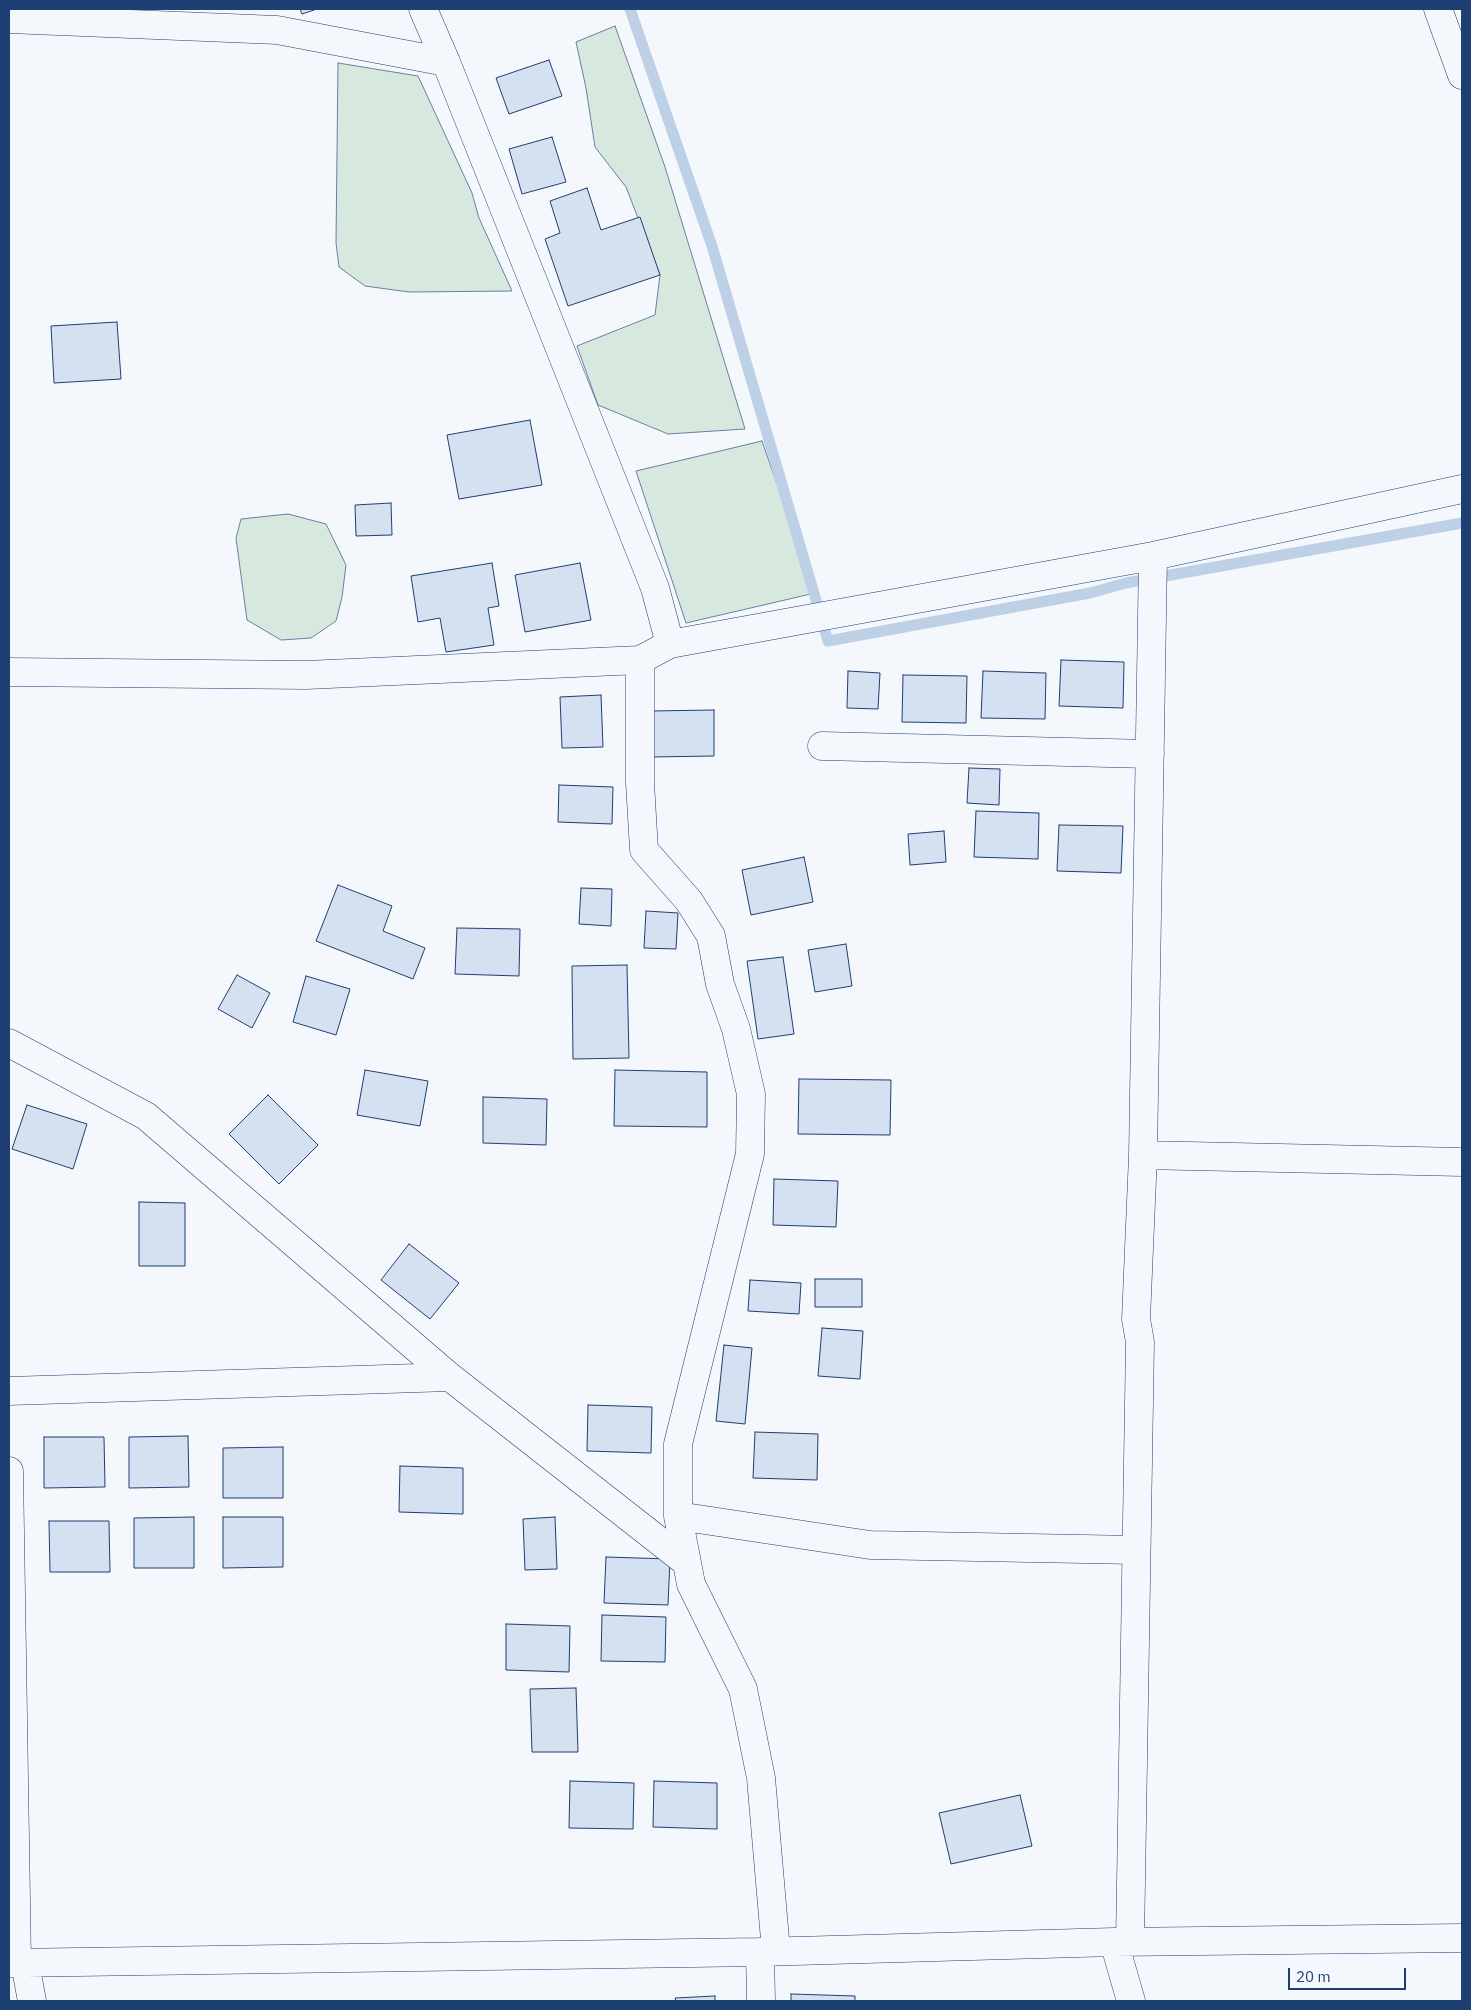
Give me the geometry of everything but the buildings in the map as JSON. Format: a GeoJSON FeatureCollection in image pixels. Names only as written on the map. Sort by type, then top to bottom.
{"type":"FeatureCollection","features":[{"type":"Feature","properties":{"kind":"street"},"geometry":{"type":"LineString","coordinates":[[423,9],[446,62],[655,588],[670,644]]}},
{"type":"Feature","properties":{"kind":"street"},"geometry":{"type":"LineString","coordinates":[[1438,9],[1462,75]]}},
{"type":"Feature","properties":{"kind":"street"},"geometry":{"type":"LineString","coordinates":[[9,19],[278,30],[446,62]]}},
{"type":"Feature","properties":{"kind":"street"},"geometry":{"type":"LineString","coordinates":[[9,672],[306,675],[640,660],[670,644],[837,615],[1153,572],[1462,489]]}},
{"type":"Feature","properties":{"kind":"street"},"geometry":{"type":"LineString","coordinates":[[1131,2001],[1122,1942],[1136,1550],[1140,1342],[1136,1319],[1143,1155],[1153,572]]}},
{"type":"Feature","properties":{"kind":"street"},"geometry":{"type":"LineString","coordinates":[[640,660],[640,783],[644,850],[689,901],[711,936],[720,984],[736,1029],[752,1094],[750,1154],[678,1444],[678,1516],[691,1584],[743,1689],[761,1778],[768,1951],[761,2001]]}},
{"type":"Feature","properties":{"kind":"street"},"geometry":{"type":"LineString","coordinates":[[822,746],[1150,754]]}},
{"type":"Feature","properties":{"kind":"street"},"geometry":{"type":"LineString","coordinates":[[9,1043],[146,1116],[450,1377],[686,1562]]}},
{"type":"Feature","properties":{"kind":"street"},"geometry":{"type":"LineString","coordinates":[[1143,1155],[1462,1162]]}},
{"type":"Feature","properties":{"kind":"street"},"geometry":{"type":"LineString","coordinates":[[9,1391],[450,1377]]}},
{"type":"Feature","properties":{"kind":"street"},"geometry":{"type":"LineString","coordinates":[[9,1471],[17,1963],[32,2001]]}},
{"type":"Feature","properties":{"kind":"street"},"geometry":{"type":"LineString","coordinates":[[678,1516],[870,1546],[1136,1550]]}},
{"type":"Feature","properties":{"kind":"street"},"geometry":{"type":"LineString","coordinates":[[17,1963],[768,1951],[1122,1942],[1462,1938]]}},
{"type":"Feature","properties":{"kind":"shaded area"},"geometry":{"type":"Polygon","coordinates":[[[615,26],[665,167],[745,429],[668,434],[598,405],[577,346],[655,315],[660,275],[626,187],[595,147],[586,88],[576,42],[615,26]]]}},
{"type":"Feature","properties":{"kind":"shaded area"},"geometry":{"type":"Polygon","coordinates":[[[338,63],[418,76],[472,193],[479,218],[512,291],[409,292],[365,286],[339,267],[336,243],[338,63]]]}},
{"type":"Feature","properties":{"kind":"shaded area"},"geometry":{"type":"Polygon","coordinates":[[[762,441],[815,593],[686,623],[636,471],[762,441]]]}},
{"type":"Feature","properties":{"kind":"shaded area"},"geometry":{"type":"Polygon","coordinates":[[[288,514],[326,524],[346,565],[342,597],[336,621],[311,638],[281,640],[247,620],[236,538],[241,519],[288,514]]]}},
{"type":"Feature","properties":{"kind":"waterway"},"geometry":{"type":"LineString","coordinates":[[630,9],[712,246],[828,641],[1090,593],[1126,583],[1462,523]]}}]}
